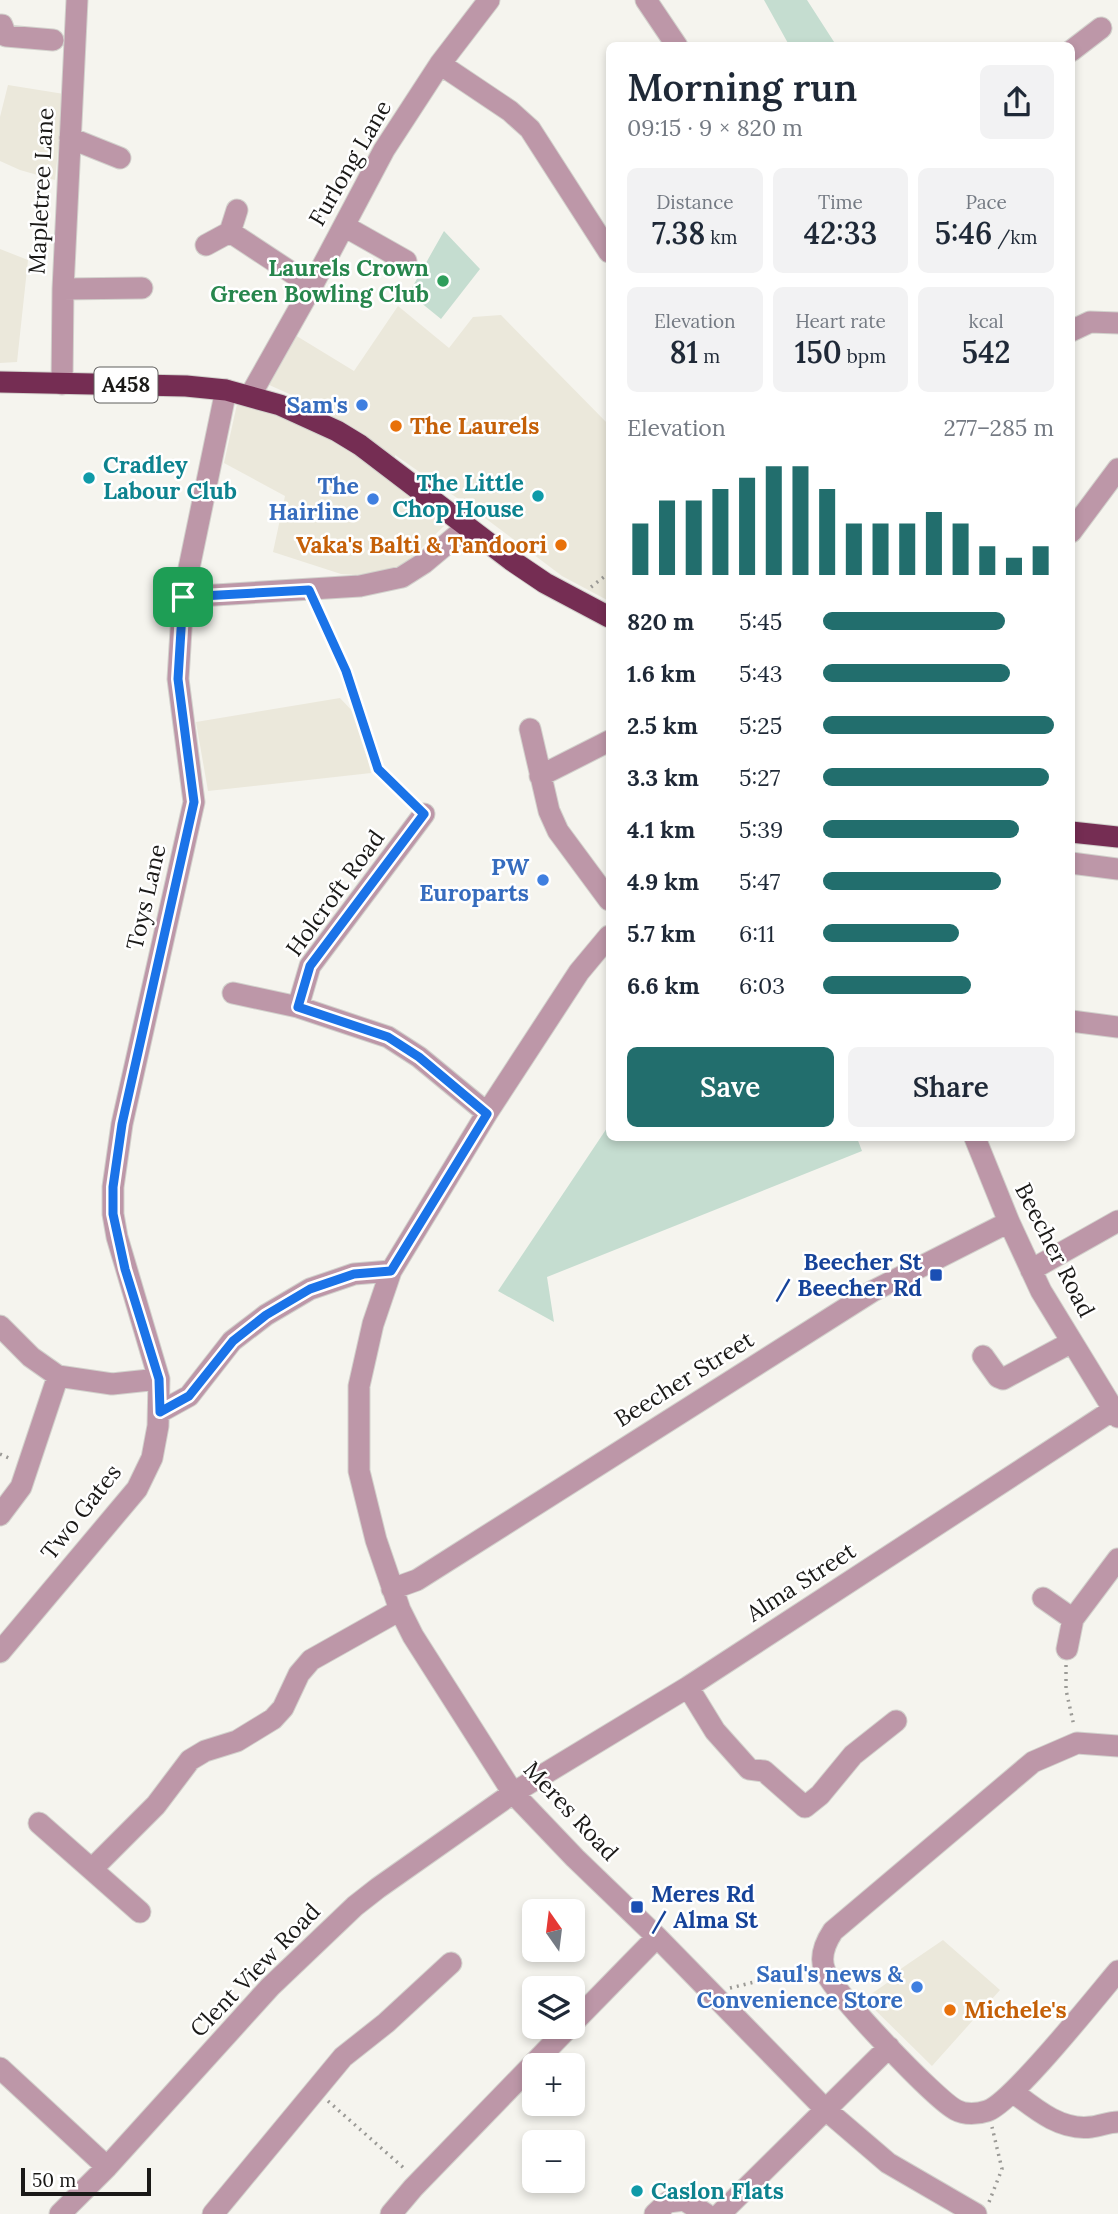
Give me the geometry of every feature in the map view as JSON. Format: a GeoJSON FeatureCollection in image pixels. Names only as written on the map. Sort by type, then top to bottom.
{"type":"FeatureCollection","features":[{"type":"Feature","properties":{"kind":"highway","name":"A458"},"geometry":{"type":"LineString","coordinates":[[0,382],[186,386],[226,390],[280,405],[337,431],[360,445],[545,583],[606,615]]}},
{"type":"Feature","properties":{"kind":"highway"},"geometry":{"type":"LineString","coordinates":[[1075,832],[1118,837]]}},
{"type":"Feature","properties":{"kind":"street","name":"Mapletree Lane"},"geometry":{"type":"LineString","coordinates":[[62,384],[63,289],[77,0]]}},
{"type":"Feature","properties":{"kind":"street","name":"Furlong Lane"},"geometry":{"type":"LineString","coordinates":[[250,396],[384,150],[440,64],[489,0]]}},
{"type":"Feature","properties":{"kind":"street"},"geometry":{"type":"LineString","coordinates":[[646,0],[674,42]]}},
{"type":"Feature","properties":{"kind":"street"},"geometry":{"type":"LineString","coordinates":[[0,24],[6,36],[53,40]]}},
{"type":"Feature","properties":{"kind":"street"},"geometry":{"type":"LineString","coordinates":[[1075,48],[1101,28]]}},
{"type":"Feature","properties":{"kind":"street"},"geometry":{"type":"LineString","coordinates":[[440,64],[510,111],[530,130],[606,247]]}},
{"type":"Feature","properties":{"kind":"street"},"geometry":{"type":"LineString","coordinates":[[70,138],[120,158]]}},
{"type":"Feature","properties":{"kind":"street"},"geometry":{"type":"LineString","coordinates":[[206,245],[230,232],[237,210]]}},
{"type":"Feature","properties":{"kind":"street"},"geometry":{"type":"LineString","coordinates":[[344,226],[406,261]]}},
{"type":"Feature","properties":{"kind":"street"},"geometry":{"type":"LineString","coordinates":[[230,232],[312,286]]}},
{"type":"Feature","properties":{"kind":"street"},"geometry":{"type":"LineString","coordinates":[[63,289],[142,288]]}},
{"type":"Feature","properties":{"kind":"street"},"geometry":{"type":"LineString","coordinates":[[1075,329],[1090,322],[1118,323]]}},
{"type":"Feature","properties":{"kind":"street","name":"Toys Lane"},"geometry":{"type":"LineString","coordinates":[[160,1412],[159,1379],[125,1269],[113,1214],[113,1187],[122,1124],[194,802],[178,679],[183,597],[226,390]]}},
{"type":"Feature","properties":{"kind":"street"},"geometry":{"type":"LineString","coordinates":[[1075,520],[1118,469]]}},
{"type":"Feature","properties":{"kind":"street"},"geometry":{"type":"LineString","coordinates":[[183,597],[360,586],[402,577],[424,563],[467,527]]}},
{"type":"Feature","properties":{"kind":"street"},"geometry":{"type":"LineString","coordinates":[[530,729],[549,811],[558,831],[606,896]]}},
{"type":"Feature","properties":{"kind":"street"},"geometry":{"type":"LineString","coordinates":[[540,776],[606,743]]}},
{"type":"Feature","properties":{"kind":"street","name":"Holcroft Road"},"geometry":{"type":"LineString","coordinates":[[298,1007],[310,966],[424,814]]}},
{"type":"Feature","properties":{"kind":"street"},"geometry":{"type":"LineString","coordinates":[[1075,864],[1118,869]]}},
{"type":"Feature","properties":{"kind":"street","name":"Meres Road"},"geometry":{"type":"LineString","coordinates":[[606,940],[579,972],[487,1114],[391,1271],[373,1324],[359,1386],[359,1471],[373,1531],[392,1589],[413,1636],[513,1793],[825,2109],[888,2163],[982,2208]]}},
{"type":"Feature","properties":{"kind":"street"},"geometry":{"type":"LineString","coordinates":[[233,993],[298,1007],[388,1037],[419,1057],[487,1114]]}},
{"type":"Feature","properties":{"kind":"street"},"geometry":{"type":"LineString","coordinates":[[1075,1022],[1118,1027]]}},
{"type":"Feature","properties":{"kind":"street","name":"Beecher Road"},"geometry":{"type":"LineString","coordinates":[[976,1141],[1041,1291],[1114,1403]]}},
{"type":"Feature","properties":{"kind":"street"},"geometry":{"type":"LineString","coordinates":[[1031,1270],[1118,1221]]}},
{"type":"Feature","properties":{"kind":"street","name":"Beecher Street"},"geometry":{"type":"LineString","coordinates":[[392,1589],[417,1580],[873,1291],[1009,1222]]}},
{"type":"Feature","properties":{"kind":"street"},"geometry":{"type":"LineString","coordinates":[[160,1412],[189,1396],[233,1341],[266,1315],[310,1289],[354,1274],[391,1271]]}},
{"type":"Feature","properties":{"kind":"street"},"geometry":{"type":"LineString","coordinates":[[0,1326],[31,1357],[58,1376],[112,1384],[159,1379]]}},
{"type":"Feature","properties":{"kind":"street"},"geometry":{"type":"LineString","coordinates":[[983,1356],[998,1377],[1003,1379],[1072,1342]]}},
{"type":"Feature","properties":{"kind":"street"},"geometry":{"type":"LineString","coordinates":[[0,1515],[21,1487],[58,1376]]}},
{"type":"Feature","properties":{"kind":"street","name":"Alma Street"},"geometry":{"type":"LineString","coordinates":[[513,1793],[688,1687],[1114,1403]]}},
{"type":"Feature","properties":{"kind":"street","name":"Two Gates"},"geometry":{"type":"LineString","coordinates":[[0,1652],[137,1489],[152,1458],[160,1412]]}},
{"type":"Feature","properties":{"kind":"street"},"geometry":{"type":"LineString","coordinates":[[1067,1649],[1073,1619],[1118,1559]]}},
{"type":"Feature","properties":{"kind":"street"},"geometry":{"type":"LineString","coordinates":[[1043,1598],[1073,1619]]}},
{"type":"Feature","properties":{"kind":"street"},"geometry":{"type":"LineString","coordinates":[[93,1868],[156,1805],[190,1760],[205,1751],[237,1741],[273,1719],[283,1708],[299,1674],[311,1660],[400,1610]]}},
{"type":"Feature","properties":{"kind":"street"},"geometry":{"type":"LineString","coordinates":[[688,1687],[715,1731],[749,1769],[764,1771],[805,1807],[820,1795],[853,1755],[896,1721]]}},
{"type":"Feature","properties":{"kind":"street"},"geometry":{"type":"LineString","coordinates":[[1118,1746],[1077,1743],[1033,1762],[833,1931],[825,1944],[823,1965],[833,1985],[889,2047],[951,2107],[969,2114],[988,2111],[1013,2092],[1118,1971]]}},
{"type":"Feature","properties":{"kind":"street","name":"Clent View Road"},"geometry":{"type":"LineString","coordinates":[[60,2214],[107,2167],[270,1987],[355,1906],[513,1793]]}},
{"type":"Feature","properties":{"kind":"street"},"geometry":{"type":"LineString","coordinates":[[39,1823],[140,1912]]}},
{"type":"Feature","properties":{"kind":"street"},"geometry":{"type":"LineString","coordinates":[[585,2011],[657,1937]]}},
{"type":"Feature","properties":{"kind":"street"},"geometry":{"type":"LineString","coordinates":[[213,2214],[344,2057],[386,2023],[451,1963]]}},
{"type":"Feature","properties":{"kind":"street"},"geometry":{"type":"LineString","coordinates":[[391,2214],[557,2039]]}},
{"type":"Feature","properties":{"kind":"street"},"geometry":{"type":"LineString","coordinates":[[720,2214],[889,2047]]}},
{"type":"Feature","properties":{"kind":"street"},"geometry":{"type":"LineString","coordinates":[[0,2068],[107,2167]]}},
{"type":"Feature","properties":{"kind":"street"},"geometry":{"type":"LineString","coordinates":[[1013,2092],[1035,2109],[1071,2126],[1090,2127],[1118,2122]]}},
{"type":"Feature","properties":{"kind":"street"},"geometry":{"type":"LineString","coordinates":[[655,2214],[668,2203],[684,2200],[706,2214]]}},
{"type":"Feature","properties":{"kind":"path"},"geometry":{"type":"LineString","coordinates":[[309,590],[346,671],[378,769],[424,814]]}},
{"type":"Feature","properties":{"kind":"path"},"geometry":{"type":"LineString","coordinates":[[1067,1649],[1066,1690],[1077,1743]]}},
{"type":"Feature","properties":{"kind":"path"},"geometry":{"type":"LineString","coordinates":[[711,1993],[823,1965]]}},
{"type":"Feature","properties":{"kind":"path"},"geometry":{"type":"LineString","coordinates":[[316,2090],[419,2182]]}},
{"type":"Feature","properties":{"kind":"path"},"geometry":{"type":"LineString","coordinates":[[982,2208],[1002,2169],[988,2111]]}},
{"type":"Feature","properties":{"kind":"shaded area"},"geometry":{"type":"Polygon","coordinates":[[[8,85],[64,94],[55,180],[0,161],[0,117],[8,85]]]}},
{"type":"Feature","properties":{"kind":"shaded area"},"geometry":{"type":"Polygon","coordinates":[[[0,249],[28,260],[17,362],[0,363],[0,249]]]}},
{"type":"Feature","properties":{"kind":"shaded area"},"geometry":{"type":"Polygon","coordinates":[[[398,306],[449,348],[473,317],[501,315],[606,422],[606,599],[562,576],[395,455],[394,479],[444,526],[398,571],[341,574],[273,552],[285,496],[224,463],[238,400],[311,427],[314,405],[267,384],[295,335],[354,371],[398,306]]]}},
{"type":"Feature","properties":{"kind":"shaded area"},"geometry":{"type":"Polygon","coordinates":[[[340,698],[357,716],[371,773],[208,791],[196,722],[340,698]]]}},
{"type":"Feature","properties":{"kind":"shaded area"},"geometry":{"type":"Polygon","coordinates":[[[943,1940],[1000,1990],[932,2066],[864,1999],[943,1940]]]}},
{"type":"Feature","properties":{"kind":"green space"},"geometry":{"type":"Polygon","coordinates":[[[764,0],[807,0],[834,42],[787,42],[764,0]]]}},
{"type":"Feature","properties":{"kind":"green space","name":"Laurels Crown Green Bowling Club"},"geometry":{"type":"Polygon","coordinates":[[[444,231],[480,269],[441,319],[409,293],[444,231]]]}},
{"type":"Feature","properties":{"kind":"green space"},"geometry":{"type":"Polygon","coordinates":[[[606,1129],[606,1141],[858,1141],[862,1151],[547,1277],[554,1322],[498,1291],[606,1129]]]}},
{"type":"Feature","properties":{"kind":"place","name":"Laurels Crown Green Bowling Club"},"geometry":{"type":"Point","coordinates":[443,281]}},
{"type":"Feature","properties":{"kind":"place","name":"Sam's"},"geometry":{"type":"Point","coordinates":[362,405]}},
{"type":"Feature","properties":{"kind":"place","name":"The Laurels"},"geometry":{"type":"Point","coordinates":[396,426]}},
{"type":"Feature","properties":{"kind":"place","name":"Cradley Labour Club"},"geometry":{"type":"Point","coordinates":[89,478]}},
{"type":"Feature","properties":{"kind":"place","name":"The Little Chop House"},"geometry":{"type":"Point","coordinates":[538,496]}},
{"type":"Feature","properties":{"kind":"place","name":"The Hairline"},"geometry":{"type":"Point","coordinates":[373,499]}},
{"type":"Feature","properties":{"kind":"place","name":"Vaka's Balti & Tandoori"},"geometry":{"type":"Point","coordinates":[561,545]}},
{"type":"Feature","properties":{"kind":"place","name":"PW Europarts"},"geometry":{"type":"Point","coordinates":[543,880]}},
{"type":"Feature","properties":{"kind":"place","name":"Beecher St / Beecher Rd"},"geometry":{"type":"Point","coordinates":[936,1275]}},
{"type":"Feature","properties":{"kind":"place","name":"Meres Rd / Alma St"},"geometry":{"type":"Point","coordinates":[637,1907]}},
{"type":"Feature","properties":{"kind":"place","name":"Saul's news & Convenience Store"},"geometry":{"type":"Point","coordinates":[917,1987]}},
{"type":"Feature","properties":{"kind":"place","name":"Michele's"},"geometry":{"type":"Point","coordinates":[950,2010]}},
{"type":"Feature","properties":{"kind":"place","name":"Caslon Flats"},"geometry":{"type":"Point","coordinates":[637,2191]}},
{"type":"Feature","properties":{"kind":"route"},"geometry":{"type":"LineString","coordinates":[[309,590],[346,671],[378,769],[424,814],[310,966],[298,1007],[388,1037],[419,1057],[487,1114],[391,1271],[354,1274],[310,1289],[266,1315],[233,1341],[189,1396],[160,1412],[159,1379],[117,1237],[113,1214],[113,1187],[122,1124],[194,802],[178,679],[183,597],[309,590]]}}]}
